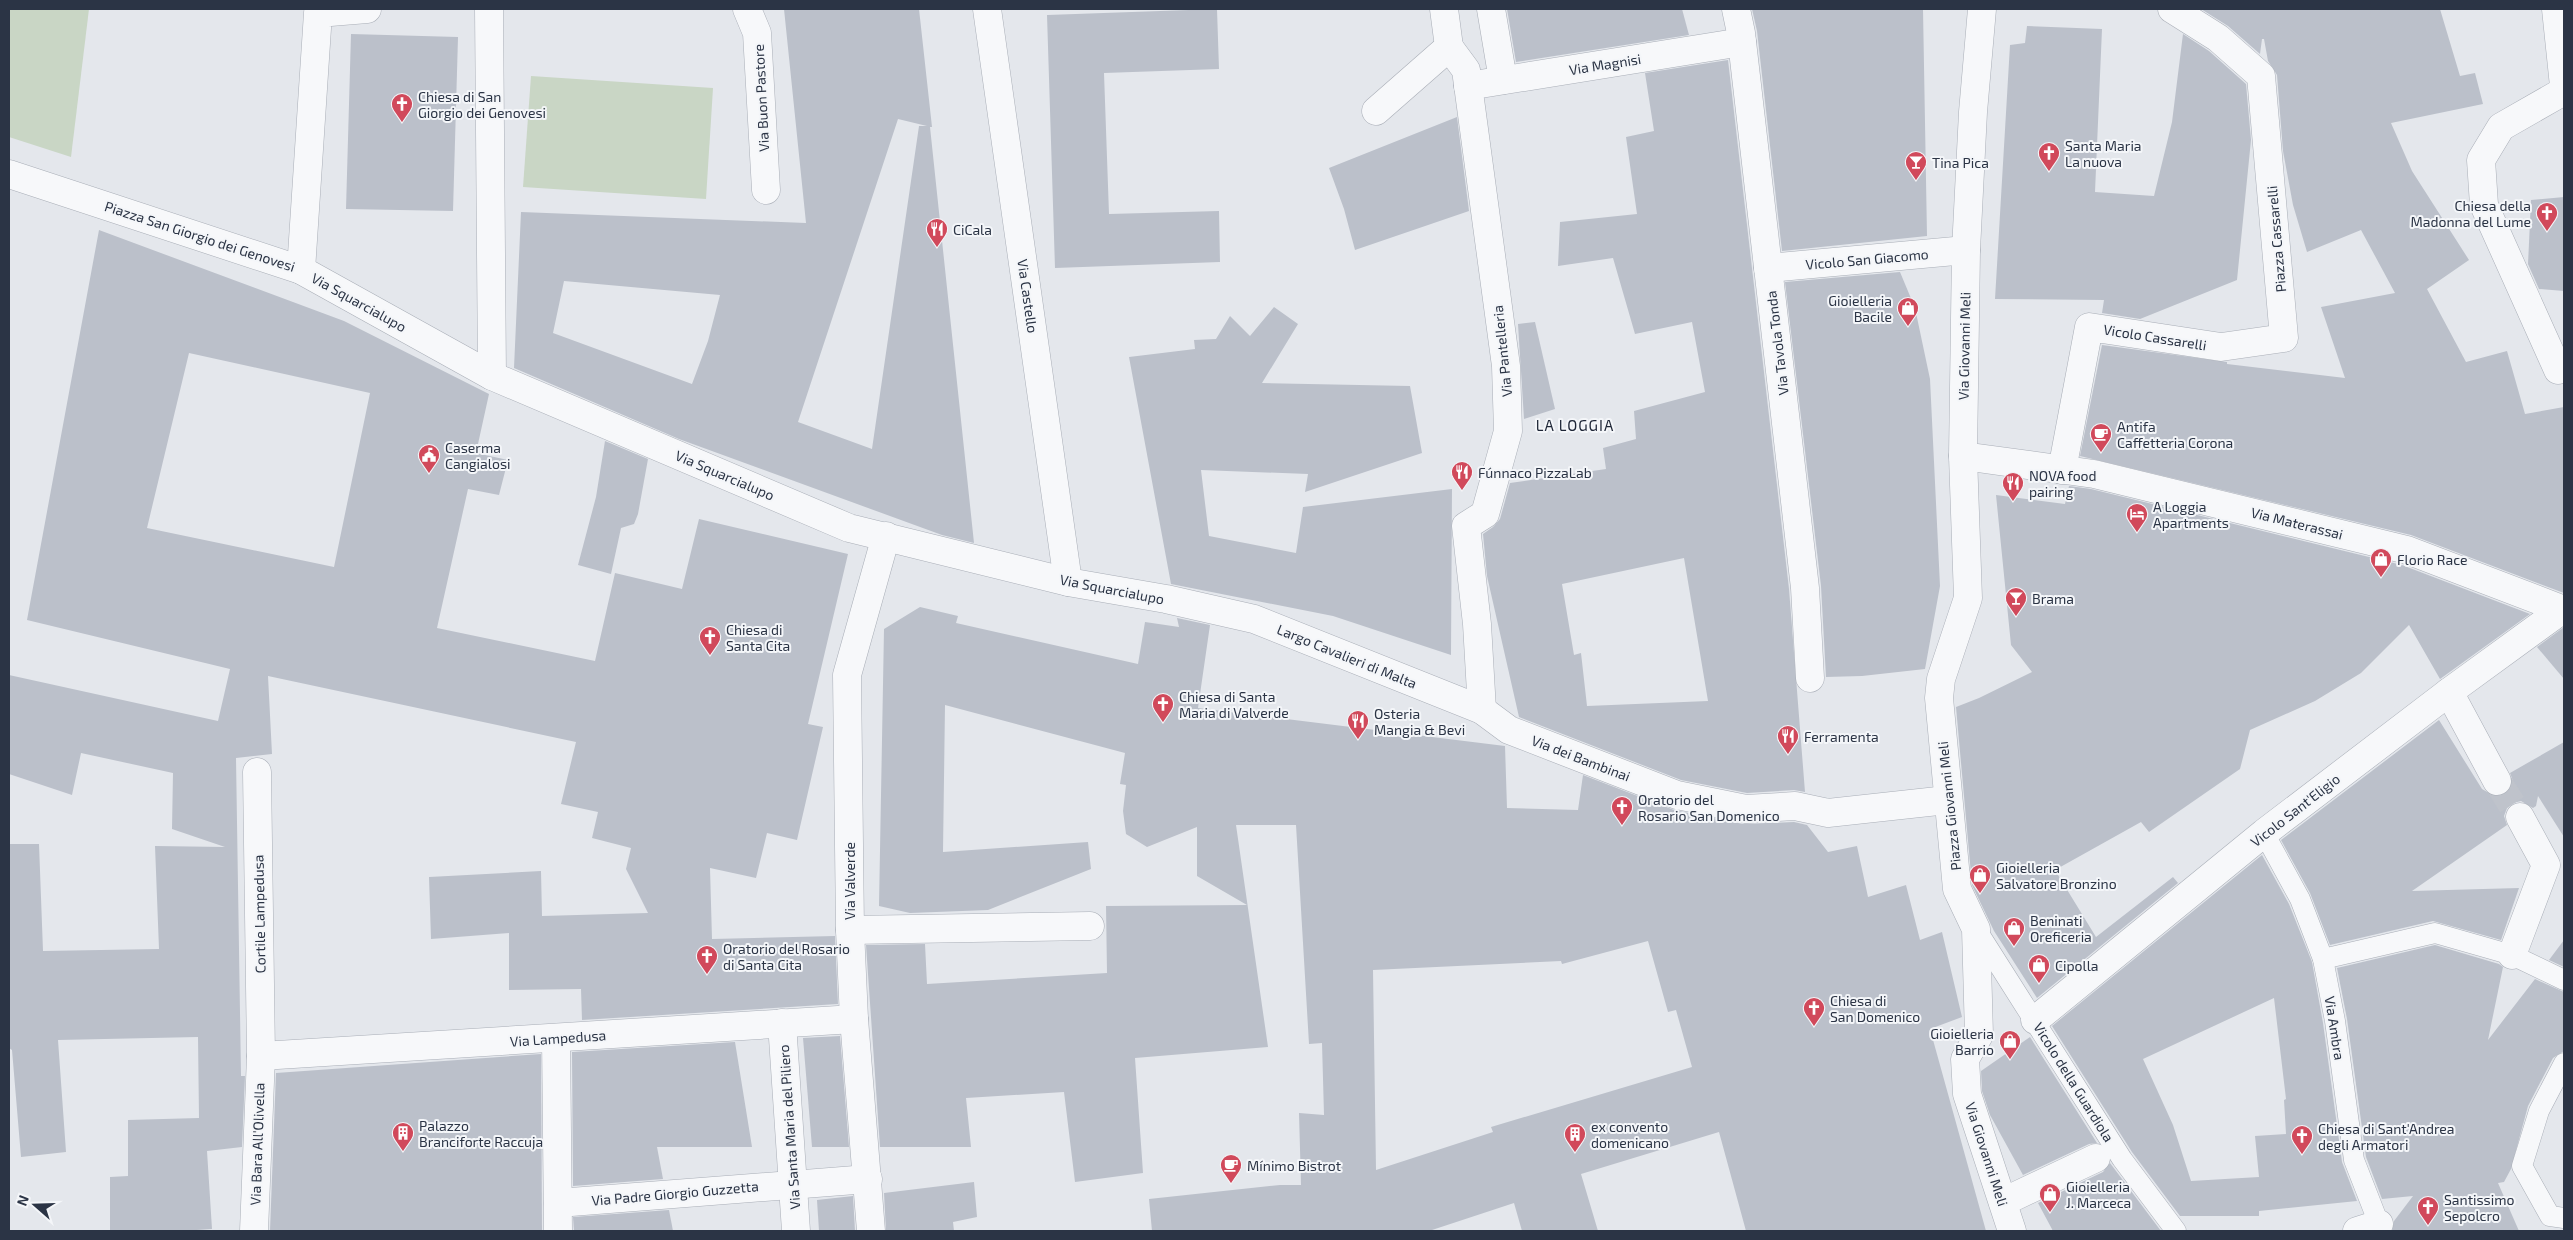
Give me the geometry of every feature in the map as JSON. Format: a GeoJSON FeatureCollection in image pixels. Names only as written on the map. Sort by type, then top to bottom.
{"type":"FeatureCollection","features":[{"type":"Feature","properties":{"kind":"street","name":"Piazza San Giorgio dei Genovesi"},"geometry":{"type":"LineString","coordinates":[[9,174],[301,270],[318,13],[367,9]]}},
{"type":"Feature","properties":{"kind":"street"},"geometry":{"type":"LineString","coordinates":[[489,9],[492,376]]}},
{"type":"Feature","properties":{"kind":"street","name":"Via Buon Pastore"},"geometry":{"type":"LineString","coordinates":[[747,9],[757,33],[766,190]]}},
{"type":"Feature","properties":{"kind":"street","name":"Via Castello"},"geometry":{"type":"LineString","coordinates":[[987,9],[1068,582]]}},
{"type":"Feature","properties":{"kind":"street"},"geometry":{"type":"LineString","coordinates":[[1376,111],[1449,47],[1444,9]]}},
{"type":"Feature","properties":{"kind":"street"},"geometry":{"type":"LineString","coordinates":[[1491,9],[1502,80]]}},
{"type":"Feature","properties":{"kind":"street","name":"Via Tavola Tonda"},"geometry":{"type":"LineString","coordinates":[[1736,9],[1742,42],[1805,588],[1810,678]]}},
{"type":"Feature","properties":{"kind":"street","name":"Via Giovanni Meli"},"geometry":{"type":"LineString","coordinates":[[1941,679],[1968,598],[1963,456],[1966,250],[1973,112],[1982,9]]}},
{"type":"Feature","properties":{"kind":"street","name":"Piazza Cassarelli"},"geometry":{"type":"LineString","coordinates":[[2172,9],[2218,38],[2261,76],[2284,338],[2221,347]]}},
{"type":"Feature","properties":{"kind":"street"},"geometry":{"type":"LineString","coordinates":[[2556,9],[2563,71]]}},
{"type":"Feature","properties":{"kind":"street","name":"Via Magnisi"},"geometry":{"type":"LineString","coordinates":[[1468,86],[1742,42]]}},
{"type":"Feature","properties":{"kind":"street","name":"Via Pantelleria"},"geometry":{"type":"LineString","coordinates":[[1449,47],[1466,70],[1506,366],[1508,431],[1485,514],[1466,526],[1477,624],[1482,710]]}},
{"type":"Feature","properties":{"kind":"street"},"geometry":{"type":"LineString","coordinates":[[2558,370],[2484,205],[2481,160],[2501,127],[2564,91]]}},
{"type":"Feature","properties":{"kind":"street","name":"Vicolo San Giacomo"},"geometry":{"type":"LineString","coordinates":[[1768,268],[1966,250]]}},
{"type":"Feature","properties":{"kind":"street","name":"Via Squarcialupo"},"geometry":{"type":"LineString","coordinates":[[301,270],[492,376],[849,528],[1068,582],[1176,602]]}},
{"type":"Feature","properties":{"kind":"street","name":"Vicolo Cassarelli"},"geometry":{"type":"LineString","coordinates":[[2062,470],[2089,327],[2221,347]]}},
{"type":"Feature","properties":{"kind":"street","name":"Via Materassai"},"geometry":{"type":"LineString","coordinates":[[1963,456],[2094,474],[2407,550],[2563,609]]}},
{"type":"Feature","properties":{"kind":"street","name":"Via Valverde"},"geometry":{"type":"LineString","coordinates":[[870,1231],[868,1179],[854,1019],[850,930],[847,674],[886,536]]}},
{"type":"Feature","properties":{"kind":"street","name":"Largo Cavalieri di Malta"},"geometry":{"type":"LineString","coordinates":[[1176,602],[1254,619],[1482,710],[1509,730]]}},
{"type":"Feature","properties":{"kind":"street","name":"Vicolo Sant'Eligio"},"geometry":{"type":"LineString","coordinates":[[2035,1020],[2264,833],[2449,692],[2563,609]]}},
{"type":"Feature","properties":{"kind":"street","name":"Piazza Giovanni Meli"},"geometry":{"type":"LineString","coordinates":[[1941,679],[1939,698],[1947,800],[1957,889],[1976,929]]}},
{"type":"Feature","properties":{"kind":"street"},"geometry":{"type":"LineString","coordinates":[[2449,692],[2497,781]]}},
{"type":"Feature","properties":{"kind":"street","name":"Via dei Bambinai"},"geometry":{"type":"LineString","coordinates":[[1509,730],[1677,795],[1746,809],[1795,806],[1828,814],[1947,800]]}},
{"type":"Feature","properties":{"kind":"street","name":"Cortile Lampedusa"},"geometry":{"type":"LineString","coordinates":[[257,772],[261,1056]]}},
{"type":"Feature","properties":{"kind":"street"},"geometry":{"type":"LineString","coordinates":[[2512,955],[2546,865],[2520,817]]}},
{"type":"Feature","properties":{"kind":"street"},"geometry":{"type":"LineString","coordinates":[[850,930],[1090,926]]}},
{"type":"Feature","properties":{"kind":"street","name":"Via Giovanni Meli"},"geometry":{"type":"LineString","coordinates":[[1976,929],[1979,1035],[1965,1059],[1967,1094],[2012,1231]]}},
{"type":"Feature","properties":{"kind":"street","name":"Via Lampedusa"},"geometry":{"type":"LineString","coordinates":[[261,1056],[854,1019]]}},
{"type":"Feature","properties":{"kind":"street","name":"Via Santa Maria del Piliero"},"geometry":{"type":"LineString","coordinates":[[782,1023],[796,1231]]}},
{"type":"Feature","properties":{"kind":"street"},"geometry":{"type":"LineString","coordinates":[[556,1038],[558,1231]]}},
{"type":"Feature","properties":{"kind":"street","name":"Via Bara All'Olivella"},"geometry":{"type":"LineString","coordinates":[[254,1231],[261,1056]]}},
{"type":"Feature","properties":{"kind":"street"},"geometry":{"type":"LineString","coordinates":[[2003,1202],[2096,1158]]}},
{"type":"Feature","properties":{"kind":"street","name":"Via Padre Giorgio Guzzetta"},"geometry":{"type":"LineString","coordinates":[[558,1203],[868,1179]]}},
{"type":"Feature","properties":{"kind":"lane","name":"Via Ambra"},"geometry":{"type":"LineString","coordinates":[[2264,833],[2300,899],[2323,959],[2335,1022],[2354,1160],[2371,1229]]}},
{"type":"Feature","properties":{"kind":"lane","name":"Vicolo della Guardiola"},"geometry":{"type":"LineString","coordinates":[[1976,929],[2122,1160],[2176,1231]]}},
{"type":"Feature","properties":{"kind":"lane"},"geometry":{"type":"LineString","coordinates":[[2323,959],[2434,932],[2512,955],[2564,980]]}},
{"type":"Feature","properties":{"kind":"lane"},"geometry":{"type":"LineString","coordinates":[[2564,1063],[2539,1112],[2522,1166],[2550,1216],[2564,1218]]}},
{"type":"Feature","properties":{"kind":"green space"},"geometry":{"type":"Polygon","coordinates":[[[9,9],[89,9],[71,157],[9,137],[9,9]]]}},
{"type":"Feature","properties":{"kind":"green space"},"geometry":{"type":"Polygon","coordinates":[[[531,76],[713,88],[706,199],[523,187],[531,76]]]}},
{"type":"Feature","properties":{"kind":"building"},"geometry":{"type":"Polygon","coordinates":[[[784,9],[919,9],[974,543],[942,535],[679,439],[514,368],[521,212],[806,223],[784,9]],[[898,119],[798,422],[872,449],[919,126],[927,126],[898,119]],[[564,281],[553,333],[692,384],[708,341],[720,295],[564,281]]]}},
{"type":"Feature","properties":{"kind":"building"},"geometry":{"type":"Polygon","coordinates":[[[1217,9],[1219,69],[1104,73],[1109,214],[1219,211],[1220,262],[1055,268],[1047,15],[1217,9]]]}},
{"type":"Feature","properties":{"kind":"building"},"geometry":{"type":"Polygon","coordinates":[[[1507,9],[1682,9],[1689,35],[1516,62],[1507,9]]]}},
{"type":"Feature","properties":{"kind":"building"},"geometry":{"type":"Polygon","coordinates":[[[1752,9],[1923,9],[1927,236],[1782,251],[1757,31],[1752,9]]]}},
{"type":"Feature","properties":{"kind":"building"},"geometry":{"type":"Polygon","coordinates":[[[2201,9],[2440,9],[2460,76],[2475,73],[2483,104],[2391,123],[2412,171],[2469,260],[2427,289],[2466,362],[2507,351],[2525,414],[2564,407],[2564,593],[2411,535],[2080,456],[2102,345],[2227,362],[2227,364],[2345,378],[2321,307],[2395,293],[2361,230],[2307,252],[2293,205],[2283,151],[2277,75],[2268,61],[2264,39],[2262,39],[2260,54],[2228,26],[2201,9]]]}},
{"type":"Feature","properties":{"kind":"building"},"geometry":{"type":"Polygon","coordinates":[[[2027,26],[2102,29],[2095,192],[2154,196],[2172,122],[2183,34],[2209,51],[2246,84],[2251,140],[2237,280],[2140,319],[2102,313],[2104,300],[1995,299],[2010,45],[2025,43],[2027,26]]]}},
{"type":"Feature","properties":{"kind":"building","name":"Chiesa di San Giorgio dei Genovesi"},"geometry":{"type":"Polygon","coordinates":[[[351,34],[458,37],[453,211],[346,209],[351,34]]]}},
{"type":"Feature","properties":{"kind":"building"},"geometry":{"type":"Polygon","coordinates":[[[1728,60],[1789,589],[1805,792],[1794,790],[1747,793],[1681,780],[1519,717],[1487,576],[1483,534],[1500,519],[1510,483],[1606,469],[1603,448],[1636,439],[1634,411],[1705,392],[1692,322],[1635,334],[1613,258],[1558,266],[1560,222],[1637,214],[1626,137],[1654,131],[1645,73],[1728,60]],[[1684,558],[1562,584],[1574,655],[1581,653],[1587,706],[1708,701],[1684,558]]]}},
{"type":"Feature","properties":{"kind":"building"},"geometry":{"type":"Polygon","coordinates":[[[1457,117],[1469,211],[1355,250],[1344,209],[1329,168],[1457,117]]]}},
{"type":"Feature","properties":{"kind":"building","name":"Chiesa della Madonna del Lume"},"geometry":{"type":"Polygon","coordinates":[[[2564,197],[2564,291],[2539,289],[2528,264],[2531,200],[2564,197]]]}},
{"type":"Feature","properties":{"kind":"building"},"geometry":{"type":"Polygon","coordinates":[[[99,230],[344,321],[489,394],[476,453],[508,460],[499,495],[468,489],[437,628],[595,661],[615,573],[682,589],[699,519],[848,554],[808,724],[823,727],[797,840],[767,833],[756,878],[710,868],[712,939],[835,936],[838,1004],[582,1020],[581,989],[509,990],[509,933],[431,939],[429,877],[541,871],[542,916],[648,913],[626,869],[631,848],[592,838],[598,812],[561,804],[576,742],[268,676],[272,754],[236,758],[241,1076],[245,1076],[242,1147],[207,1151],[212,1229],[110,1231],[110,1177],[128,1176],[128,1120],[199,1118],[198,1037],[58,1040],[66,1152],[21,1157],[12,1050],[9,1048],[9,844],[39,844],[43,951],[159,949],[155,846],[225,847],[172,829],[173,773],[81,753],[72,795],[9,774],[9,675],[218,721],[230,669],[27,620],[99,230]],[[189,353],[147,528],[334,567],[370,393],[189,353]]]}},
{"type":"Feature","properties":{"kind":"building"},"geometry":{"type":"Polygon","coordinates":[[[1900,272],[1915,308],[1930,379],[1940,586],[1925,669],[1862,676],[1826,677],[1821,586],[1785,282],[1900,272]]]}},
{"type":"Feature","properties":{"kind":"building"},"geometry":{"type":"Polygon","coordinates":[[[1274,307],[1298,324],[1262,383],[1410,386],[1422,453],[1305,492],[1308,474],[1201,470],[1209,536],[1296,553],[1303,507],[1452,489],[1451,655],[1333,616],[1171,584],[1129,357],[1195,349],[1194,340],[1216,339],[1230,316],[1250,336],[1274,307]]]}},
{"type":"Feature","properties":{"kind":"building"},"geometry":{"type":"Polygon","coordinates":[[[1535,322],[1555,409],[1524,419],[1518,324],[1535,322]]]}},
{"type":"Feature","properties":{"kind":"building"},"geometry":{"type":"Polygon","coordinates":[[[605,441],[648,459],[638,514],[634,524],[621,528],[611,574],[578,565],[596,497],[605,441]]]}},
{"type":"Feature","properties":{"kind":"building"},"geometry":{"type":"Polygon","coordinates":[[[2069,486],[2091,489],[2402,565],[2530,614],[2440,679],[2409,625],[2361,673],[2315,701],[2250,730],[2240,769],[2149,832],[2141,822],[2055,870],[2096,937],[2173,877],[2178,883],[2037,998],[1994,931],[1972,885],[1956,707],[2032,672],[2011,645],[1996,495],[2065,504],[2069,486]]]}},
{"type":"Feature","properties":{"kind":"building"},"geometry":{"type":"Polygon","coordinates":[[[920,607],[958,616],[956,623],[1138,664],[1145,622],[1179,627],[1177,618],[1210,625],[1198,708],[1505,746],[1507,808],[1578,810],[1583,775],[1674,810],[1743,824],[1794,822],[1807,825],[1828,852],[1857,846],[1868,897],[1906,885],[1920,940],[1942,932],[1962,1017],[1930,1029],[1986,1231],[1746,1231],[1719,1132],[1581,1174],[1598,1231],[1522,1231],[1514,1203],[1429,1231],[1152,1231],[1149,1199],[1280,1185],[1301,1185],[1299,1113],[1324,1115],[1322,1043],[1309,1044],[1296,825],[1236,825],[1268,1047],[1135,1058],[1143,1173],[1075,1182],[1064,1092],[966,1098],[971,1147],[880,1147],[866,945],[925,944],[927,984],[1107,973],[1106,906],[1247,905],[1197,876],[1197,827],[1147,847],[1126,834],[1123,811],[1126,785],[1120,784],[1125,753],[945,705],[943,852],[1088,842],[1091,869],[988,910],[910,913],[879,906],[884,629],[920,607]],[[1648,941],[1562,964],[1561,961],[1373,970],[1376,1170],[1493,1132],[1491,1127],[1692,1067],[1676,1010],[1668,1012],[1648,941]]]}},
{"type":"Feature","properties":{"kind":"building"},"geometry":{"type":"Polygon","coordinates":[[[2564,627],[2564,679],[2537,647],[2564,627]]]}},
{"type":"Feature","properties":{"kind":"building"},"geometry":{"type":"Polygon","coordinates":[[[2439,720],[2482,789],[2496,797],[2504,795],[2510,789],[2513,781],[2510,773],[2564,742],[2564,837],[2538,796],[2536,806],[2533,808],[2521,801],[2513,803],[2507,808],[2504,816],[2507,825],[2412,891],[2519,888],[2501,940],[2433,921],[2330,945],[2310,893],[2281,840],[2439,720]]]}},
{"type":"Feature","properties":{"kind":"building"},"geometry":{"type":"Polygon","coordinates":[[[2262,855],[2289,904],[2312,962],[2323,1023],[2342,1162],[2357,1201],[2259,1211],[2259,1216],[2180,1216],[2132,1152],[2052,1026],[2262,855]],[[2274,998],[2143,1059],[2173,1125],[2191,1181],[2259,1177],[2255,1136],[2286,1134],[2284,1100],[2286,1099],[2274,998]]]}},
{"type":"Feature","properties":{"kind":"building"},"geometry":{"type":"Polygon","coordinates":[[[2564,940],[2564,967],[2549,960],[2564,940]]]}},
{"type":"Feature","properties":{"kind":"building"},"geometry":{"type":"Polygon","coordinates":[[[2435,945],[2499,964],[2503,967],[2488,1040],[2535,979],[2564,992],[2564,1051],[2553,1058],[2528,1106],[2511,1169],[2504,1182],[2498,1183],[2519,1231],[2392,1231],[2394,1221],[2413,1196],[2382,1199],[2366,1157],[2347,1019],[2337,968],[2435,945]]]}},
{"type":"Feature","properties":{"kind":"building"},"geometry":{"type":"Polygon","coordinates":[[[840,1036],[849,1147],[812,1147],[803,1038],[840,1036]]]}},
{"type":"Feature","properties":{"kind":"building"},"geometry":{"type":"Polygon","coordinates":[[[2030,1037],[2097,1143],[2089,1144],[2023,1175],[1990,1115],[1982,1091],[1981,1071],[2030,1037]]]}},
{"type":"Feature","properties":{"kind":"building"},"geometry":{"type":"Polygon","coordinates":[[[735,1042],[752,1147],[657,1147],[663,1179],[573,1186],[572,1052],[735,1042]]]}},
{"type":"Feature","properties":{"kind":"building","name":"Palazzo Branciforte Raccuja"},"geometry":{"type":"Polygon","coordinates":[[[541,1054],[542,1231],[270,1231],[276,1073],[541,1054]]]}},
{"type":"Feature","properties":{"kind":"building"},"geometry":{"type":"Polygon","coordinates":[[[2110,1163],[2161,1231],[2053,1231],[2038,1203],[2103,1172],[2110,1163]]]}},
{"type":"Feature","properties":{"kind":"building"},"geometry":{"type":"Polygon","coordinates":[[[974,1182],[977,1217],[953,1222],[954,1231],[886,1231],[884,1193],[974,1182]]]}},
{"type":"Feature","properties":{"kind":"building"},"geometry":{"type":"Polygon","coordinates":[[[853,1196],[855,1231],[819,1231],[817,1200],[853,1196]]]}},
{"type":"Feature","properties":{"kind":"building"},"geometry":{"type":"Polygon","coordinates":[[[669,1210],[673,1231],[574,1231],[573,1217],[669,1210]]]}},
{"type":"Feature","properties":{"kind":"tunnel"},"geometry":{"type":"LineString","coordinates":[[2497,781],[2520,817]]}},
{"type":"Feature","properties":{"kind":"place","name":"Chiesa di San Giorgio dei Genovesi"},"geometry":{"type":"Point","coordinates":[402,123]}},
{"type":"Feature","properties":{"kind":"place","name":"Santa Maria La nuova"},"geometry":{"type":"Point","coordinates":[2049,172]}},
{"type":"Feature","properties":{"kind":"place","name":"Tina Pica"},"geometry":{"type":"Point","coordinates":[1916,181]}},
{"type":"Feature","properties":{"kind":"place","name":"Chiesa della Madonna del Lume"},"geometry":{"type":"Point","coordinates":[2547,232]}},
{"type":"Feature","properties":{"kind":"place","name":"CiCala"},"geometry":{"type":"Point","coordinates":[937,248]}},
{"type":"Feature","properties":{"kind":"place","name":"Gioielleria Bacile"},"geometry":{"type":"Point","coordinates":[1908,327]}},
{"type":"Feature","properties":{"kind":"place","name":"Antifa Caffetteria Corona"},"geometry":{"type":"Point","coordinates":[2101,453]}},
{"type":"Feature","properties":{"kind":"place","name":"Caserma Cangialosi"},"geometry":{"type":"Point","coordinates":[429,474]}},
{"type":"Feature","properties":{"kind":"place","name":"Fúnnaco PizzaLab"},"geometry":{"type":"Point","coordinates":[1462,491]}},
{"type":"Feature","properties":{"kind":"place","name":"NOVA food pairing"},"geometry":{"type":"Point","coordinates":[2013,502]}},
{"type":"Feature","properties":{"kind":"place","name":"A Loggia Apartments"},"geometry":{"type":"Point","coordinates":[2137,533]}},
{"type":"Feature","properties":{"kind":"place","name":"Florio Race"},"geometry":{"type":"Point","coordinates":[2381,578]}},
{"type":"Feature","properties":{"kind":"place","name":"Brama"},"geometry":{"type":"Point","coordinates":[2016,617]}},
{"type":"Feature","properties":{"kind":"place","name":"Chiesa di Santa Cita"},"geometry":{"type":"Point","coordinates":[710,656]}},
{"type":"Feature","properties":{"kind":"place","name":"Chiesa di Santa Maria di Valverde"},"geometry":{"type":"Point","coordinates":[1163,723]}},
{"type":"Feature","properties":{"kind":"place","name":"Osteria Mangia & Bevi"},"geometry":{"type":"Point","coordinates":[1358,740]}},
{"type":"Feature","properties":{"kind":"place","name":"Ferramenta"},"geometry":{"type":"Point","coordinates":[1788,755]}},
{"type":"Feature","properties":{"kind":"place","name":"Oratorio del Rosario San Domenico"},"geometry":{"type":"Point","coordinates":[1622,826]}},
{"type":"Feature","properties":{"kind":"place","name":"Gioielleria Salvatore Bronzino"},"geometry":{"type":"Point","coordinates":[1980,894]}},
{"type":"Feature","properties":{"kind":"place","name":"Beninati Oreficeria"},"geometry":{"type":"Point","coordinates":[2014,947]}},
{"type":"Feature","properties":{"kind":"place","name":"Oratorio del Rosario di Santa Cita"},"geometry":{"type":"Point","coordinates":[707,975]}},
{"type":"Feature","properties":{"kind":"place","name":"Cipolla"},"geometry":{"type":"Point","coordinates":[2039,984]}},
{"type":"Feature","properties":{"kind":"place","name":"Chiesa di San Domenico"},"geometry":{"type":"Point","coordinates":[1814,1027]}},
{"type":"Feature","properties":{"kind":"place","name":"Gioielleria Barrio"},"geometry":{"type":"Point","coordinates":[2010,1060]}},
{"type":"Feature","properties":{"kind":"place","name":"Palazzo Branciforte Raccuja"},"geometry":{"type":"Point","coordinates":[403,1152]}},
{"type":"Feature","properties":{"kind":"place","name":"ex convento domenicano"},"geometry":{"type":"Point","coordinates":[1575,1153]}},
{"type":"Feature","properties":{"kind":"place","name":"Chiesa di Sant'Andrea degli Armatori"},"geometry":{"type":"Point","coordinates":[2302,1155]}},
{"type":"Feature","properties":{"kind":"place","name":"Mínimo Bistrot"},"geometry":{"type":"Point","coordinates":[1231,1184]}},
{"type":"Feature","properties":{"kind":"place","name":"Gioielleria J. Marceca"},"geometry":{"type":"Point","coordinates":[2050,1213]}},
{"type":"Feature","properties":{"kind":"place","name":"Santissimo Sepolcro"},"geometry":{"type":"Point","coordinates":[2428,1226]}},
{"type":"Feature","properties":{"kind":"district","name":"LA LOGGIA"},"geometry":{"type":"Point","coordinates":[1575,425]}}]}
